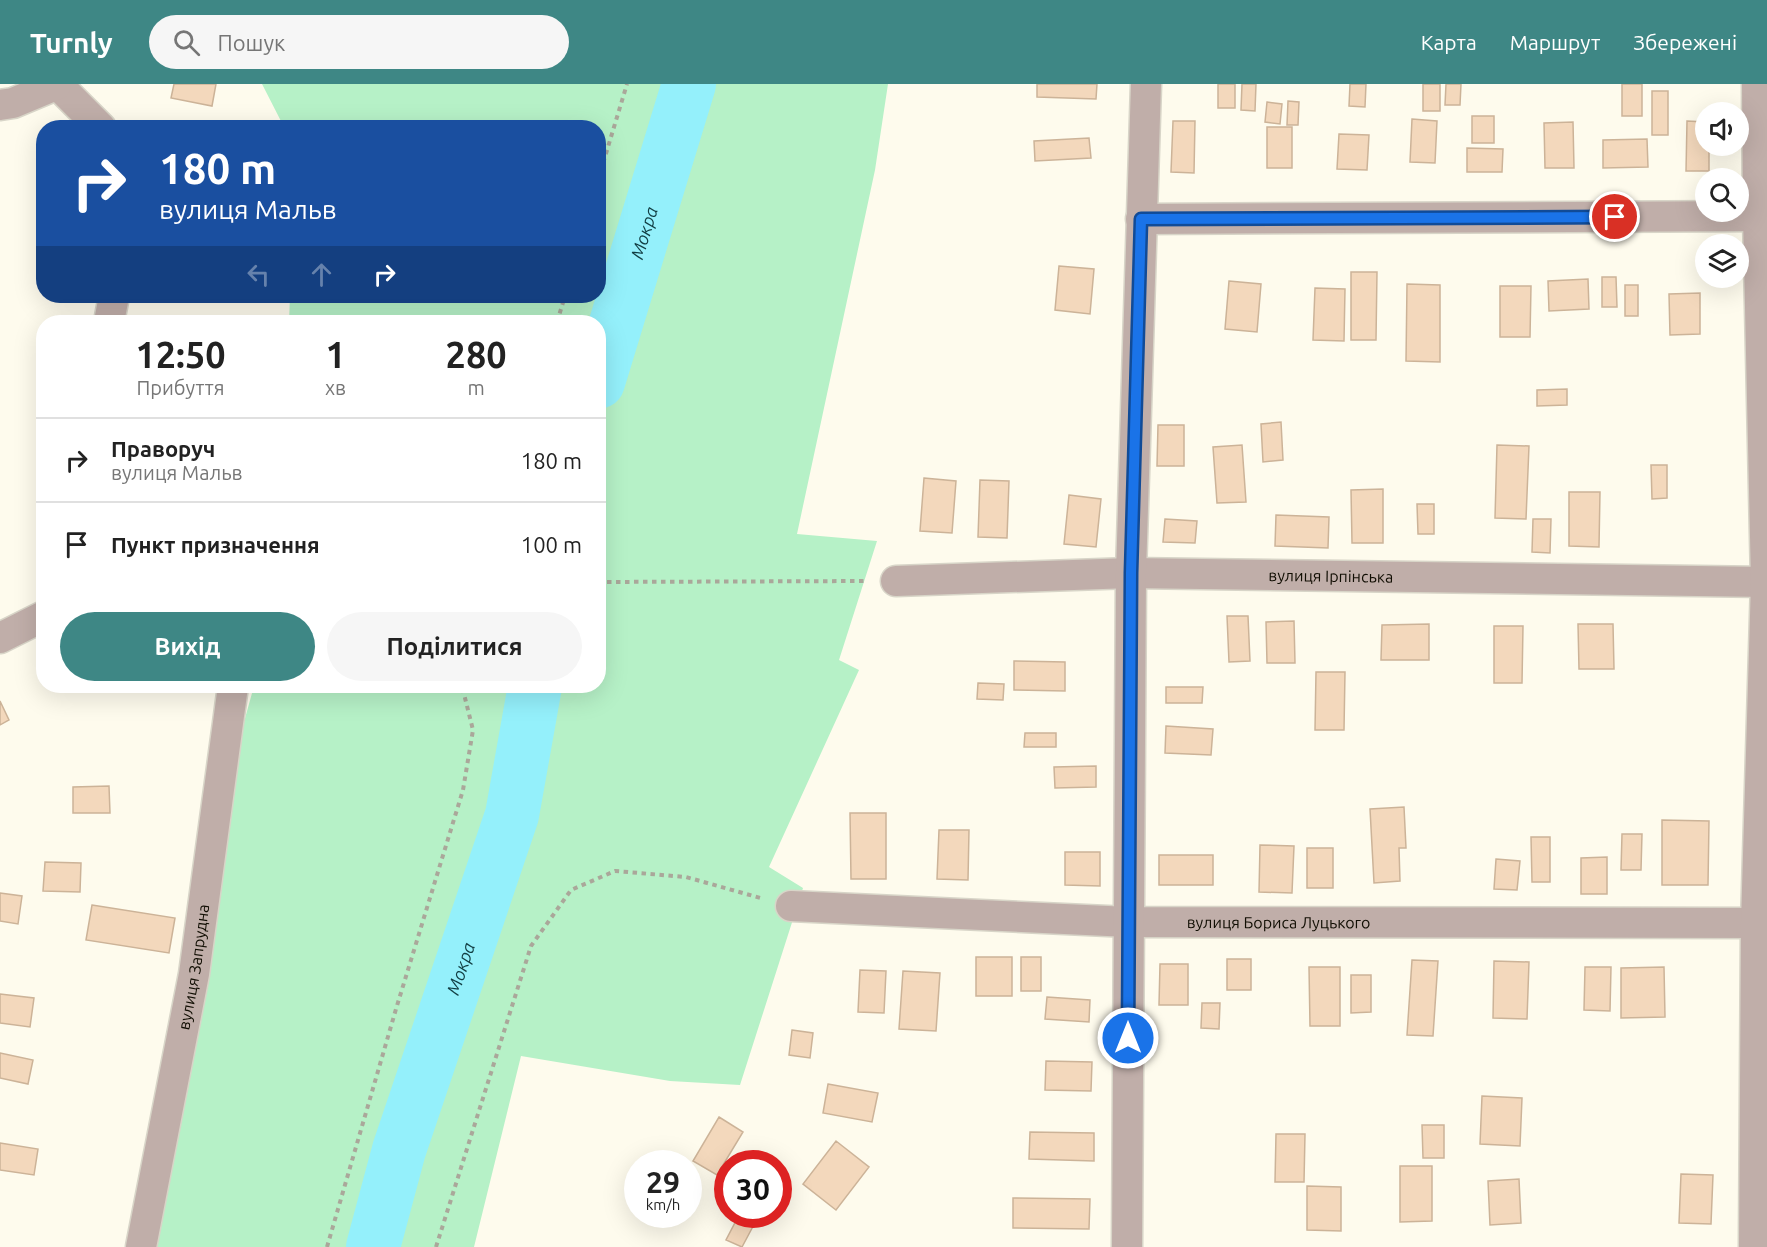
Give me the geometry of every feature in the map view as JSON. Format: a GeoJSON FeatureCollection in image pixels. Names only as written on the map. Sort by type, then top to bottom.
{"type":"FeatureCollection","features":[{"type":"Feature","properties":{"kind":"street"},"geometry":{"type":"LineString","coordinates":[[0,105],[13,103],[56,84],[94,120]]}},
{"type":"Feature","properties":{"kind":"street"},"geometry":{"type":"LineString","coordinates":[[1126,1247],[1131,573],[1146,84]]}},
{"type":"Feature","properties":{"kind":"street"},"geometry":{"type":"LineString","coordinates":[[1754,1247],[1766,582],[1762,215],[1758,84]]}},
{"type":"Feature","properties":{"kind":"street"},"geometry":{"type":"LineString","coordinates":[[1141,219],[1762,215]]}},
{"type":"Feature","properties":{"kind":"street","name":"вулиця Ірпінська"},"geometry":{"type":"LineString","coordinates":[[896,580],[1131,573],[1766,582]]}},
{"type":"Feature","properties":{"kind":"street"},"geometry":{"type":"LineString","coordinates":[[0,638],[36,620]]}},
{"type":"Feature","properties":{"kind":"street","name":"вулиця Запрудна"},"geometry":{"type":"LineString","coordinates":[[141,1247],[194,974],[232,693]]}},
{"type":"Feature","properties":{"kind":"street","name":"вулиця Бориса Луцького"},"geometry":{"type":"LineString","coordinates":[[791,906],[1129,922],[1761,923]]}},
{"type":"Feature","properties":{"kind":"path"},"geometry":{"type":"LineString","coordinates":[[606,154],[627,84]]}},
{"type":"Feature","properties":{"kind":"path"},"geometry":{"type":"LineString","coordinates":[[606,582],[896,580]]}},
{"type":"Feature","properties":{"kind":"path"},"geometry":{"type":"LineString","coordinates":[[327,1247],[463,790],[472,730],[464,693]]}},
{"type":"Feature","properties":{"kind":"path"},"geometry":{"type":"LineString","coordinates":[[436,1247],[531,946],[571,890],[615,871],[686,877],[791,906]]}},
{"type":"Feature","properties":{"kind":"green space"},"geometry":{"type":"Polygon","coordinates":[[[262,84],[888,84],[875,170],[797,534],[877,541],[839,660],[859,670],[769,867],[803,888],[740,1085],[670,1081],[521,1056],[474,1247],[148,1247],[232,765],[252,693],[606,693],[606,315],[289,315],[290,303],[606,303],[606,120],[280,120],[262,84]]]}},
{"type":"Feature","properties":{"kind":"building"},"geometry":{"type":"Polygon","coordinates":[[[174,84],[216,84],[212,106],[171,98],[174,84]]]}},
{"type":"Feature","properties":{"kind":"building"},"geometry":{"type":"Polygon","coordinates":[[[1037,84],[1097,84],[1096,99],[1037,97],[1037,84]]]}},
{"type":"Feature","properties":{"kind":"building"},"geometry":{"type":"Polygon","coordinates":[[[1218,84],[1235,84],[1235,108],[1218,108],[1218,84]]]}},
{"type":"Feature","properties":{"kind":"building"},"geometry":{"type":"Polygon","coordinates":[[[1242,84],[1256,84],[1255,111],[1241,110],[1242,84]]]}},
{"type":"Feature","properties":{"kind":"building"},"geometry":{"type":"Polygon","coordinates":[[[1350,84],[1366,84],[1365,107],[1349,106],[1350,84]]]}},
{"type":"Feature","properties":{"kind":"building"},"geometry":{"type":"Polygon","coordinates":[[[1423,84],[1440,84],[1440,111],[1423,111],[1423,84]]]}},
{"type":"Feature","properties":{"kind":"building"},"geometry":{"type":"Polygon","coordinates":[[[1446,84],[1461,84],[1460,105],[1445,105],[1446,84]]]}},
{"type":"Feature","properties":{"kind":"building"},"geometry":{"type":"Polygon","coordinates":[[[1622,84],[1642,84],[1642,116],[1622,116],[1622,84]]]}},
{"type":"Feature","properties":{"kind":"building"},"geometry":{"type":"Polygon","coordinates":[[[1652,91],[1668,91],[1668,135],[1652,135],[1652,91]]]}},
{"type":"Feature","properties":{"kind":"building"},"geometry":{"type":"Polygon","coordinates":[[[1288,101],[1299,102],[1298,125],[1287,125],[1288,101]]]}},
{"type":"Feature","properties":{"kind":"building"},"geometry":{"type":"Polygon","coordinates":[[[1267,102],[1282,104],[1280,124],[1265,122],[1267,102]]]}},
{"type":"Feature","properties":{"kind":"building"},"geometry":{"type":"Polygon","coordinates":[[[1472,116],[1494,116],[1494,143],[1472,143],[1472,116]]]}},
{"type":"Feature","properties":{"kind":"building"},"geometry":{"type":"Polygon","coordinates":[[[1412,119],[1437,121],[1435,163],[1410,162],[1412,119]]]}},
{"type":"Feature","properties":{"kind":"building"},"geometry":{"type":"Polygon","coordinates":[[[1173,121],[1195,121],[1194,173],[1171,172],[1173,121]]]}},
{"type":"Feature","properties":{"kind":"building"},"geometry":{"type":"Polygon","coordinates":[[[1687,121],[1695,121],[1695,156],[1709,156],[1709,168],[1695,168],[1695,171],[1686,171],[1687,121]]]}},
{"type":"Feature","properties":{"kind":"building"},"geometry":{"type":"Polygon","coordinates":[[[1573,122],[1574,168],[1545,168],[1544,123],[1573,122]]]}},
{"type":"Feature","properties":{"kind":"building"},"geometry":{"type":"Polygon","coordinates":[[[1267,127],[1292,127],[1292,168],[1267,168],[1267,127]]]}},
{"type":"Feature","properties":{"kind":"building"},"geometry":{"type":"Polygon","coordinates":[[[1339,134],[1369,135],[1367,170],[1337,169],[1339,134]]]}},
{"type":"Feature","properties":{"kind":"building"},"geometry":{"type":"Polygon","coordinates":[[[1089,138],[1091,158],[1035,161],[1034,141],[1089,138]]]}},
{"type":"Feature","properties":{"kind":"building"},"geometry":{"type":"Polygon","coordinates":[[[1647,139],[1648,167],[1603,168],[1603,140],[1647,139]]]}},
{"type":"Feature","properties":{"kind":"building"},"geometry":{"type":"Polygon","coordinates":[[[1467,148],[1503,149],[1502,172],[1467,172],[1467,148]]]}},
{"type":"Feature","properties":{"kind":"building"},"geometry":{"type":"Polygon","coordinates":[[[1059,266],[1094,269],[1090,314],[1055,310],[1059,266]]]}},
{"type":"Feature","properties":{"kind":"building"},"geometry":{"type":"Polygon","coordinates":[[[1351,272],[1377,272],[1376,340],[1351,340],[1351,272]]]}},
{"type":"Feature","properties":{"kind":"building"},"geometry":{"type":"Polygon","coordinates":[[[1602,277],[1616,277],[1617,307],[1602,307],[1602,277]]]}},
{"type":"Feature","properties":{"kind":"building"},"geometry":{"type":"Polygon","coordinates":[[[1588,279],[1589,309],[1549,311],[1548,281],[1588,279]]]}},
{"type":"Feature","properties":{"kind":"building"},"geometry":{"type":"Polygon","coordinates":[[[1229,281],[1261,284],[1257,332],[1225,329],[1229,281]]]}},
{"type":"Feature","properties":{"kind":"building"},"geometry":{"type":"Polygon","coordinates":[[[1407,284],[1440,285],[1440,362],[1406,361],[1407,284]]]}},
{"type":"Feature","properties":{"kind":"building"},"geometry":{"type":"Polygon","coordinates":[[[1625,285],[1638,285],[1638,316],[1625,316],[1625,285]]]}},
{"type":"Feature","properties":{"kind":"building"},"geometry":{"type":"Polygon","coordinates":[[[1500,286],[1531,286],[1530,337],[1500,337],[1500,286]]]}},
{"type":"Feature","properties":{"kind":"building"},"geometry":{"type":"Polygon","coordinates":[[[1315,288],[1345,289],[1344,341],[1313,340],[1315,288]]]}},
{"type":"Feature","properties":{"kind":"building"},"geometry":{"type":"Polygon","coordinates":[[[1700,293],[1700,334],[1670,335],[1669,294],[1700,293]]]}},
{"type":"Feature","properties":{"kind":"building"},"geometry":{"type":"Polygon","coordinates":[[[1567,389],[1567,405],[1537,406],[1537,390],[1567,389]]]}},
{"type":"Feature","properties":{"kind":"building"},"geometry":{"type":"Polygon","coordinates":[[[1281,422],[1283,460],[1263,462],[1261,424],[1281,422]]]}},
{"type":"Feature","properties":{"kind":"building"},"geometry":{"type":"Polygon","coordinates":[[[1158,425],[1184,425],[1184,466],[1157,466],[1158,425]]]}},
{"type":"Feature","properties":{"kind":"building"},"geometry":{"type":"Polygon","coordinates":[[[1242,445],[1246,502],[1217,503],[1213,447],[1242,445]]]}},
{"type":"Feature","properties":{"kind":"building"},"geometry":{"type":"Polygon","coordinates":[[[1497,445],[1529,446],[1526,519],[1495,518],[1497,445]]]}},
{"type":"Feature","properties":{"kind":"building"},"geometry":{"type":"Polygon","coordinates":[[[1651,465],[1667,465],[1667,498],[1652,499],[1651,465]]]}},
{"type":"Feature","properties":{"kind":"building"},"geometry":{"type":"Polygon","coordinates":[[[924,478],[956,481],[952,533],[920,531],[924,478]]]}},
{"type":"Feature","properties":{"kind":"building"},"geometry":{"type":"Polygon","coordinates":[[[980,480],[1009,481],[1007,538],[978,537],[980,480]]]}},
{"type":"Feature","properties":{"kind":"building"},"geometry":{"type":"Polygon","coordinates":[[[1383,489],[1383,543],[1352,543],[1351,490],[1383,489]]]}},
{"type":"Feature","properties":{"kind":"building"},"geometry":{"type":"Polygon","coordinates":[[[1569,492],[1600,492],[1599,547],[1569,546],[1569,492]]]}},
{"type":"Feature","properties":{"kind":"building"},"geometry":{"type":"Polygon","coordinates":[[[1069,495],[1101,499],[1096,547],[1064,544],[1069,495]]]}},
{"type":"Feature","properties":{"kind":"building"},"geometry":{"type":"Polygon","coordinates":[[[1417,504],[1434,504],[1434,534],[1418,534],[1417,504]]]}},
{"type":"Feature","properties":{"kind":"building"},"geometry":{"type":"Polygon","coordinates":[[[1276,515],[1329,517],[1328,548],[1275,546],[1276,515]]]}},
{"type":"Feature","properties":{"kind":"building"},"geometry":{"type":"Polygon","coordinates":[[[1165,519],[1197,521],[1195,543],[1163,542],[1165,519]]]}},
{"type":"Feature","properties":{"kind":"building"},"geometry":{"type":"Polygon","coordinates":[[[1533,519],[1551,519],[1550,553],[1532,552],[1533,519]]]}},
{"type":"Feature","properties":{"kind":"building"},"geometry":{"type":"Polygon","coordinates":[[[1227,616],[1248,616],[1250,661],[1229,662],[1227,616]]]}},
{"type":"Feature","properties":{"kind":"building"},"geometry":{"type":"Polygon","coordinates":[[[1294,621],[1295,663],[1267,663],[1266,622],[1294,621]]]}},
{"type":"Feature","properties":{"kind":"building"},"geometry":{"type":"Polygon","coordinates":[[[1429,624],[1429,660],[1381,660],[1382,625],[1429,624]]]}},
{"type":"Feature","properties":{"kind":"building"},"geometry":{"type":"Polygon","coordinates":[[[1578,624],[1613,624],[1614,669],[1579,669],[1578,624]]]}},
{"type":"Feature","properties":{"kind":"building"},"geometry":{"type":"Polygon","coordinates":[[[1494,626],[1523,626],[1522,683],[1494,683],[1494,626]]]}},
{"type":"Feature","properties":{"kind":"building"},"geometry":{"type":"Polygon","coordinates":[[[1014,661],[1065,662],[1065,691],[1014,690],[1014,661]]]}},
{"type":"Feature","properties":{"kind":"building"},"geometry":{"type":"Polygon","coordinates":[[[1316,672],[1345,672],[1344,730],[1315,730],[1316,672]]]}},
{"type":"Feature","properties":{"kind":"building"},"geometry":{"type":"Polygon","coordinates":[[[978,683],[1004,684],[1003,700],[977,699],[978,683]]]}},
{"type":"Feature","properties":{"kind":"building"},"geometry":{"type":"Polygon","coordinates":[[[1166,687],[1203,687],[1202,703],[1166,703],[1166,687]]]}},
{"type":"Feature","properties":{"kind":"building"},"geometry":{"type":"Polygon","coordinates":[[[0,701],[9,720],[0,725],[0,701]]]}},
{"type":"Feature","properties":{"kind":"building"},"geometry":{"type":"Polygon","coordinates":[[[1166,726],[1213,729],[1211,755],[1165,753],[1166,726]]]}},
{"type":"Feature","properties":{"kind":"building"},"geometry":{"type":"Polygon","coordinates":[[[1025,733],[1056,733],[1056,747],[1024,747],[1025,733]]]}},
{"type":"Feature","properties":{"kind":"building"},"geometry":{"type":"Polygon","coordinates":[[[1096,766],[1096,787],[1055,788],[1054,767],[1096,766]]]}},
{"type":"Feature","properties":{"kind":"building"},"geometry":{"type":"Polygon","coordinates":[[[109,786],[110,813],[73,813],[73,787],[109,786]]]}},
{"type":"Feature","properties":{"kind":"building"},"geometry":{"type":"Polygon","coordinates":[[[1404,807],[1406,848],[1399,848],[1400,881],[1374,883],[1370,809],[1404,807]]]}},
{"type":"Feature","properties":{"kind":"building"},"geometry":{"type":"Polygon","coordinates":[[[850,813],[886,813],[886,879],[851,879],[850,813]]]}},
{"type":"Feature","properties":{"kind":"building"},"geometry":{"type":"Polygon","coordinates":[[[1662,820],[1709,821],[1708,885],[1662,885],[1662,820]]]}},
{"type":"Feature","properties":{"kind":"building"},"geometry":{"type":"Polygon","coordinates":[[[939,830],[969,830],[968,880],[937,879],[939,830]]]}},
{"type":"Feature","properties":{"kind":"building"},"geometry":{"type":"Polygon","coordinates":[[[1622,834],[1642,834],[1641,870],[1621,870],[1622,834]]]}},
{"type":"Feature","properties":{"kind":"building"},"geometry":{"type":"Polygon","coordinates":[[[1531,837],[1550,837],[1550,882],[1532,882],[1531,837]]]}},
{"type":"Feature","properties":{"kind":"building"},"geometry":{"type":"Polygon","coordinates":[[[1260,845],[1294,846],[1292,893],[1259,892],[1260,845]]]}},
{"type":"Feature","properties":{"kind":"building"},"geometry":{"type":"Polygon","coordinates":[[[1307,848],[1333,848],[1333,888],[1307,888],[1307,848]]]}},
{"type":"Feature","properties":{"kind":"building"},"geometry":{"type":"Polygon","coordinates":[[[1065,852],[1100,852],[1100,886],[1065,885],[1065,852]]]}},
{"type":"Feature","properties":{"kind":"building"},"geometry":{"type":"Polygon","coordinates":[[[1159,855],[1213,855],[1213,885],[1159,885],[1159,855]]]}},
{"type":"Feature","properties":{"kind":"building"},"geometry":{"type":"Polygon","coordinates":[[[1607,857],[1607,894],[1581,894],[1581,858],[1607,857]]]}},
{"type":"Feature","properties":{"kind":"building"},"geometry":{"type":"Polygon","coordinates":[[[1496,859],[1520,861],[1517,890],[1494,889],[1496,859]]]}},
{"type":"Feature","properties":{"kind":"building"},"geometry":{"type":"Polygon","coordinates":[[[45,862],[81,863],[80,892],[43,891],[45,862]]]}},
{"type":"Feature","properties":{"kind":"building"},"geometry":{"type":"Polygon","coordinates":[[[0,893],[22,896],[18,924],[0,921],[0,893]]]}},
{"type":"Feature","properties":{"kind":"building"},"geometry":{"type":"Polygon","coordinates":[[[92,905],[175,918],[169,953],[86,940],[92,905]]]}},
{"type":"Feature","properties":{"kind":"building"},"geometry":{"type":"Polygon","coordinates":[[[976,957],[1012,957],[1012,996],[976,996],[976,957]]]}},
{"type":"Feature","properties":{"kind":"building"},"geometry":{"type":"Polygon","coordinates":[[[1021,957],[1041,957],[1041,991],[1021,991],[1021,957]]]}},
{"type":"Feature","properties":{"kind":"building"},"geometry":{"type":"Polygon","coordinates":[[[1227,959],[1251,959],[1251,990],[1227,990],[1227,959]]]}},
{"type":"Feature","properties":{"kind":"building"},"geometry":{"type":"Polygon","coordinates":[[[1412,960],[1438,961],[1433,1036],[1407,1035],[1412,960]]]}},
{"type":"Feature","properties":{"kind":"building"},"geometry":{"type":"Polygon","coordinates":[[[1494,961],[1529,962],[1527,1019],[1493,1018],[1494,961]]]}},
{"type":"Feature","properties":{"kind":"building"},"geometry":{"type":"Polygon","coordinates":[[[1160,964],[1188,964],[1188,1005],[1159,1005],[1160,964]]]}},
{"type":"Feature","properties":{"kind":"building"},"geometry":{"type":"Polygon","coordinates":[[[1309,967],[1340,967],[1340,1026],[1310,1026],[1309,967]]]}},
{"type":"Feature","properties":{"kind":"building"},"geometry":{"type":"Polygon","coordinates":[[[1585,967],[1611,967],[1610,1011],[1584,1010],[1585,967]]]}},
{"type":"Feature","properties":{"kind":"building"},"geometry":{"type":"Polygon","coordinates":[[[1664,967],[1665,1017],[1621,1018],[1621,968],[1664,967]]]}},
{"type":"Feature","properties":{"kind":"building"},"geometry":{"type":"Polygon","coordinates":[[[860,970],[886,971],[884,1013],[858,1012],[860,970]]]}},
{"type":"Feature","properties":{"kind":"building"},"geometry":{"type":"Polygon","coordinates":[[[903,971],[940,973],[936,1031],[899,1029],[903,971]]]}},
{"type":"Feature","properties":{"kind":"building"},"geometry":{"type":"Polygon","coordinates":[[[1351,975],[1371,975],[1371,1012],[1351,1013],[1351,975]]]}},
{"type":"Feature","properties":{"kind":"building"},"geometry":{"type":"Polygon","coordinates":[[[0,994],[34,998],[30,1027],[0,1023],[0,994]]]}},
{"type":"Feature","properties":{"kind":"building"},"geometry":{"type":"Polygon","coordinates":[[[1047,997],[1090,1000],[1089,1022],[1045,1019],[1047,997]]]}},
{"type":"Feature","properties":{"kind":"building"},"geometry":{"type":"Polygon","coordinates":[[[1202,1003],[1220,1003],[1219,1029],[1201,1028],[1202,1003]]]}},
{"type":"Feature","properties":{"kind":"building"},"geometry":{"type":"Polygon","coordinates":[[[792,1030],[813,1033],[810,1058],[789,1055],[792,1030]]]}},
{"type":"Feature","properties":{"kind":"building"},"geometry":{"type":"Polygon","coordinates":[[[0,1053],[33,1060],[28,1084],[0,1078],[0,1053]]]}},
{"type":"Feature","properties":{"kind":"building"},"geometry":{"type":"Polygon","coordinates":[[[1046,1061],[1092,1062],[1091,1091],[1045,1090],[1046,1061]]]}},
{"type":"Feature","properties":{"kind":"building"},"geometry":{"type":"Polygon","coordinates":[[[828,1084],[878,1093],[872,1122],[823,1113],[828,1084]]]}},
{"type":"Feature","properties":{"kind":"building"},"geometry":{"type":"Polygon","coordinates":[[[1482,1096],[1522,1098],[1520,1146],[1480,1144],[1482,1096]]]}},
{"type":"Feature","properties":{"kind":"building"},"geometry":{"type":"Polygon","coordinates":[[[719,1117],[743,1132],[732,1150],[714,1150],[714,1173],[702,1166],[702,1150],[700,1150],[719,1117]]]}},
{"type":"Feature","properties":{"kind":"building"},"geometry":{"type":"Polygon","coordinates":[[[1422,1125],[1444,1125],[1444,1158],[1423,1158],[1422,1125]]]}},
{"type":"Feature","properties":{"kind":"building"},"geometry":{"type":"Polygon","coordinates":[[[1030,1132],[1094,1133],[1094,1161],[1029,1159],[1030,1132]]]}},
{"type":"Feature","properties":{"kind":"building"},"geometry":{"type":"Polygon","coordinates":[[[1276,1134],[1305,1134],[1304,1182],[1275,1182],[1276,1134]]]}},
{"type":"Feature","properties":{"kind":"building"},"geometry":{"type":"Polygon","coordinates":[[[836,1141],[869,1167],[836,1210],[803,1184],[836,1141]]]}},
{"type":"Feature","properties":{"kind":"building"},"geometry":{"type":"Polygon","coordinates":[[[0,1143],[38,1149],[34,1175],[0,1170],[0,1143]]]}},
{"type":"Feature","properties":{"kind":"building"},"geometry":{"type":"Polygon","coordinates":[[[1400,1166],[1432,1166],[1432,1221],[1400,1222],[1400,1166]]]}},
{"type":"Feature","properties":{"kind":"building"},"geometry":{"type":"Polygon","coordinates":[[[1681,1174],[1713,1175],[1711,1224],[1679,1223],[1681,1174]]]}},
{"type":"Feature","properties":{"kind":"building"},"geometry":{"type":"Polygon","coordinates":[[[1519,1179],[1521,1223],[1490,1225],[1488,1181],[1519,1179]]]}},
{"type":"Feature","properties":{"kind":"building"},"geometry":{"type":"Polygon","coordinates":[[[1307,1186],[1341,1187],[1341,1231],[1307,1230],[1307,1186]]]}},
{"type":"Feature","properties":{"kind":"building"},"geometry":{"type":"Polygon","coordinates":[[[1013,1198],[1090,1199],[1089,1229],[1013,1228],[1013,1198]]]}},
{"type":"Feature","properties":{"kind":"building"},"geometry":{"type":"Polygon","coordinates":[[[732,1228],[752,1228],[742,1247],[726,1240],[732,1228]]]}},
{"type":"Feature","properties":{"kind":"waterway","name":"Мокра"},"geometry":{"type":"LineString","coordinates":[[606,356],[689,84]]}},
{"type":"Feature","properties":{"kind":"waterway","name":"Мокра"},"geometry":{"type":"LineString","coordinates":[[373,1247],[399,1150],[512,815],[534,693]]}},
{"type":"Feature","properties":{"kind":"route"},"geometry":{"type":"LineString","coordinates":[[1128,1038],[1131,573],[1141,219],[1615,217]]}}]}
